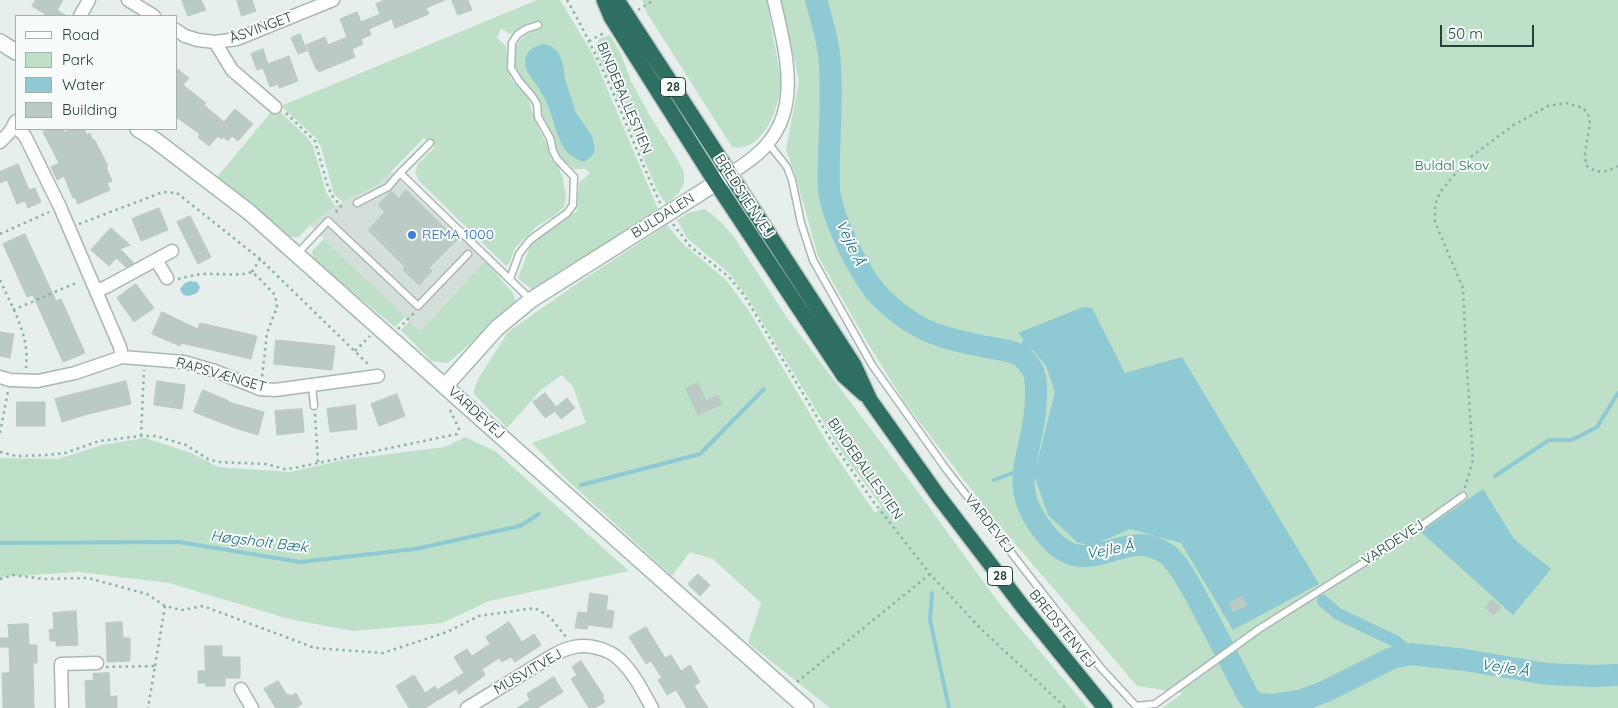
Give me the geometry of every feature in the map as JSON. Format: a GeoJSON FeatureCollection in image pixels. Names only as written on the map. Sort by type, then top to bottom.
{"type":"FeatureCollection","features":[{"type":"Feature","properties":{"kind":"highway","name":"BREDSTENVEJ"},"geometry":{"type":"LineString","coordinates":[[604,0],[611,17],[716,183],[844,376],[870,400]]}},
{"type":"Feature","properties":{"kind":"highway","name":"BREDSTENVEJ"},"geometry":{"type":"LineString","coordinates":[[616,0],[854,365],[870,400],[945,505],[1023,607],[1105,708]]}},
{"type":"Feature","properties":{"kind":"street"},"geometry":{"type":"LineString","coordinates":[[81,15],[89,0]]}},
{"type":"Feature","properties":{"kind":"street"},"geometry":{"type":"LineString","coordinates":[[128,0],[152,15]]}},
{"type":"Feature","properties":{"kind":"street","name":"ÅSVINGET"},"geometry":{"type":"LineString","coordinates":[[178,31],[198,40],[215,42],[237,39],[333,0]]}},
{"type":"Feature","properties":{"kind":"street","name":"BULDALEN"},"geometry":{"type":"LineString","coordinates":[[445,386],[497,328],[531,300],[730,174],[746,163],[768,143],[782,122],[788,98],[786,54],[774,0]]}},
{"type":"Feature","properties":{"kind":"street"},"geometry":{"type":"LineString","coordinates":[[0,42],[15,51]]}},
{"type":"Feature","properties":{"kind":"street","name":"ÅSVINGET"},"geometry":{"type":"LineString","coordinates":[[215,42],[232,70],[275,107]]}},
{"type":"Feature","properties":{"kind":"street"},"geometry":{"type":"LineString","coordinates":[[0,142],[15,126]]}},
{"type":"Feature","properties":{"kind":"street"},"geometry":{"type":"LineString","coordinates":[[20,130],[25,136],[60,208],[120,347],[122,357]]}},
{"type":"Feature","properties":{"kind":"street","name":"VARDEVEJ"},"geometry":{"type":"LineString","coordinates":[[140,130],[249,212],[806,708]]}},
{"type":"Feature","properties":{"kind":"street"},"geometry":{"type":"LineString","coordinates":[[96,291],[172,251]]}},
{"type":"Feature","properties":{"kind":"street"},"geometry":{"type":"LineString","coordinates":[[156,260],[166,278]]}},
{"type":"Feature","properties":{"kind":"street","name":"RAPSVÆNGET"},"geometry":{"type":"LineString","coordinates":[[5,378],[38,381],[75,373],[122,357],[184,362],[215,371],[260,389],[275,390],[378,376]]}},
{"type":"Feature","properties":{"kind":"street","name":"MUSVITVEJ"},"geometry":{"type":"LineString","coordinates":[[467,708],[553,656],[572,648],[594,648],[610,652],[631,673],[652,708]]}},
{"type":"Feature","properties":{"kind":"street"},"geometry":{"type":"LineString","coordinates":[[62,708],[61,664],[97,663]]}},
{"type":"Feature","properties":{"kind":"street"},"geometry":{"type":"LineString","coordinates":[[241,689],[252,708]]}},
{"type":"Feature","properties":{"kind":"lane"},"geometry":{"type":"LineString","coordinates":[[510,279],[519,254],[530,240],[567,213],[573,204],[574,177],[557,160],[550,138],[538,117],[537,104],[511,68],[512,43],[517,35],[526,29],[538,25]]}},
{"type":"Feature","properties":{"kind":"lane"},"geometry":{"type":"LineString","coordinates":[[357,203],[388,187],[430,143]]}},
{"type":"Feature","properties":{"kind":"lane","name":"VARDEVEJ"},"geometry":{"type":"LineString","coordinates":[[768,143],[787,167],[792,180],[801,223],[813,260],[872,365],[946,469],[1101,668],[1136,706],[1155,704],[1259,629],[1414,531],[1463,496]]}},
{"type":"Feature","properties":{"kind":"lane"},"geometry":{"type":"LineString","coordinates":[[400,173],[531,300]]}},
{"type":"Feature","properties":{"kind":"lane"},"geometry":{"type":"LineString","coordinates":[[297,254],[328,221],[418,306],[468,254]]}},
{"type":"Feature","properties":{"kind":"lane"},"geometry":{"type":"LineString","coordinates":[[312,385],[314,406]]}},
{"type":"Feature","properties":{"kind":"path","name":"BINDEBALLESTIEN"},"geometry":{"type":"LineString","coordinates":[[567,0],[614,94],[642,166],[661,205]]}},
{"type":"Feature","properties":{"kind":"path"},"geometry":{"type":"LineString","coordinates":[[638,10],[654,0]]}},
{"type":"Feature","properties":{"kind":"path"},"geometry":{"type":"LineString","coordinates":[[589,41],[606,32]]}},
{"type":"Feature","properties":{"kind":"path"},"geometry":{"type":"LineString","coordinates":[[1463,496],[1473,460],[1463,288],[1435,222],[1435,205],[1440,192],[1468,159],[1512,126],[1548,106],[1568,103],[1583,108],[1588,114],[1590,123],[1585,153],[1586,165],[1591,170],[1599,173],[1618,166]]}},
{"type":"Feature","properties":{"kind":"path"},"geometry":{"type":"LineString","coordinates":[[275,107],[281,109],[315,141],[328,187],[333,197],[341,206],[328,221]]}},
{"type":"Feature","properties":{"kind":"path"},"geometry":{"type":"LineString","coordinates":[[68,228],[163,192],[177,193],[260,259],[375,370],[378,376]]}},
{"type":"Feature","properties":{"kind":"path"},"geometry":{"type":"LineString","coordinates":[[0,234],[60,208]]}},
{"type":"Feature","properties":{"kind":"path","name":"BINDEBALLESTIEN"},"geometry":{"type":"LineString","coordinates":[[672,223],[690,246],[729,277],[744,295],[832,442],[873,500],[930,574],[980,628],[1066,708]]}},
{"type":"Feature","properties":{"kind":"path"},"geometry":{"type":"LineString","coordinates":[[166,278],[173,280],[204,274],[244,275],[252,272],[260,259]]}},
{"type":"Feature","properties":{"kind":"path"},"geometry":{"type":"LineString","coordinates":[[252,272],[276,296],[277,307],[267,334],[260,389]]}},
{"type":"Feature","properties":{"kind":"path"},"geometry":{"type":"LineString","coordinates":[[13,310],[90,276]]}},
{"type":"Feature","properties":{"kind":"path"},"geometry":{"type":"LineString","coordinates":[[0,280],[26,341],[27,358],[24,381]]}},
{"type":"Feature","properties":{"kind":"path"},"geometry":{"type":"LineString","coordinates":[[355,351],[416,310],[418,306]]}},
{"type":"Feature","properties":{"kind":"path"},"geometry":{"type":"LineString","coordinates":[[142,436],[144,359]]}},
{"type":"Feature","properties":{"kind":"path"},"geometry":{"type":"LineString","coordinates":[[0,433],[5,378]]}},
{"type":"Feature","properties":{"kind":"path"},"geometry":{"type":"LineString","coordinates":[[0,452],[16,456],[48,455],[65,452],[99,441],[156,436],[186,445],[208,459],[218,462],[266,464],[284,469],[457,434],[460,429],[449,408],[458,397]]}},
{"type":"Feature","properties":{"kind":"path"},"geometry":{"type":"LineString","coordinates":[[314,406],[318,463]]}},
{"type":"Feature","properties":{"kind":"path"},"geometry":{"type":"LineString","coordinates":[[786,690],[930,574]]}},
{"type":"Feature","properties":{"kind":"path"},"geometry":{"type":"LineString","coordinates":[[0,578],[13,575],[45,578],[88,578],[147,594],[165,606],[182,610],[203,606],[314,648],[383,653],[447,632],[479,616],[535,608],[550,617],[562,631],[572,648]]}},
{"type":"Feature","properties":{"kind":"path"},"geometry":{"type":"LineString","coordinates":[[148,708],[165,606]]}},
{"type":"Feature","properties":{"kind":"path"},"geometry":{"type":"LineString","coordinates":[[97,663],[101,667],[155,666]]}},
{"type":"Feature","properties":{"kind":"shaded area"},"geometry":{"type":"Polygon","coordinates":[[[391,172],[485,261],[419,332],[310,225],[335,206],[378,185],[391,172]]]}},
{"type":"Feature","properties":{"kind":"green space"},"geometry":{"type":"Polygon","coordinates":[[[537,0],[560,0],[593,55],[658,209],[539,286],[531,289],[518,278],[530,247],[538,238],[577,211],[579,183],[590,173],[585,169],[574,169],[564,161],[542,117],[540,102],[516,70],[514,53],[519,41],[527,34],[541,28],[538,21],[510,34],[501,28],[497,38],[506,46],[511,79],[527,96],[538,128],[547,144],[551,159],[559,168],[566,197],[564,207],[536,227],[515,248],[506,266],[420,182],[415,172],[418,164],[435,147],[424,138],[378,185],[343,202],[334,194],[321,147],[316,138],[281,106],[537,0]]]}},
{"type":"Feature","properties":{"kind":"green space"},"geometry":{"type":"Polygon","coordinates":[[[642,0],[767,0],[781,80],[774,114],[768,126],[753,143],[743,147],[732,147],[647,13],[642,0]]]}},
{"type":"Feature","properties":{"kind":"green space","name":"Buldal Skov"},"geometry":{"type":"Polygon","coordinates":[[[781,0],[1618,0],[1618,708],[1162,708],[1183,693],[1137,686],[993,518],[903,400],[867,342],[818,256],[795,174],[786,150],[799,81],[781,0]]]}},
{"type":"Feature","properties":{"kind":"green space"},"geometry":{"type":"Polygon","coordinates":[[[610,35],[621,54],[631,81],[684,172],[684,184],[678,194],[666,204],[658,192],[595,48],[599,39],[610,35]]]}},
{"type":"Feature","properties":{"kind":"green space"},"geometry":{"type":"Polygon","coordinates":[[[277,109],[307,137],[313,146],[326,192],[335,206],[310,225],[299,237],[288,237],[217,177],[272,111],[277,109]]]}},
{"type":"Feature","properties":{"kind":"green space"},"geometry":{"type":"Polygon","coordinates":[[[704,209],[734,237],[788,319],[999,603],[1088,708],[830,708],[748,643],[761,603],[713,559],[690,552],[672,576],[566,479],[532,443],[586,423],[573,387],[562,375],[542,389],[507,428],[473,393],[478,379],[508,332],[572,287],[667,225],[682,243],[726,280],[749,311],[829,446],[875,513],[882,507],[843,454],[747,297],[730,274],[687,238],[677,220],[688,213],[704,209]]]}},
{"type":"Feature","properties":{"kind":"green space"},"geometry":{"type":"Polygon","coordinates":[[[324,239],[405,317],[395,327],[314,260],[312,251],[324,239]]]}},
{"type":"Feature","properties":{"kind":"green space"},"geometry":{"type":"Polygon","coordinates":[[[485,261],[513,293],[516,303],[448,363],[431,361],[401,330],[409,322],[420,331],[485,261]]]}},
{"type":"Feature","properties":{"kind":"green space"},"geometry":{"type":"Polygon","coordinates":[[[465,437],[495,451],[629,571],[489,601],[442,623],[353,631],[289,619],[169,583],[79,572],[0,577],[0,458],[58,459],[102,445],[145,438],[191,453],[218,467],[290,472],[343,460],[445,447],[465,437]]]}},
{"type":"Feature","properties":{"kind":"water"},"geometry":{"type":"Polygon","coordinates":[[[542,44],[551,46],[558,52],[576,113],[592,136],[595,148],[593,155],[584,162],[572,156],[563,146],[546,101],[529,75],[525,58],[528,52],[542,44]]]}},
{"type":"Feature","properties":{"kind":"water"},"geometry":{"type":"Polygon","coordinates":[[[190,281],[197,282],[200,287],[198,292],[185,295],[180,289],[185,283],[190,281]]]}},
{"type":"Feature","properties":{"kind":"water"},"geometry":{"type":"Polygon","coordinates":[[[1083,307],[1092,308],[1125,373],[1182,357],[1319,584],[1233,630],[1181,543],[1130,529],[1091,546],[1077,542],[1048,515],[1034,475],[1055,392],[1046,366],[1018,333],[1083,307]]]}},
{"type":"Feature","properties":{"kind":"water"},"geometry":{"type":"Polygon","coordinates":[[[1483,489],[1514,539],[1551,569],[1513,615],[1421,532],[1483,489]]]}},
{"type":"Feature","properties":{"kind":"building"},"geometry":{"type":"Polygon","coordinates":[[[36,0],[63,0],[57,10],[65,15],[46,15],[32,6],[36,0]]]}},
{"type":"Feature","properties":{"kind":"building"},"geometry":{"type":"Polygon","coordinates":[[[182,0],[201,0],[206,10],[188,16],[182,0]]]}},
{"type":"Feature","properties":{"kind":"building"},"geometry":{"type":"Polygon","coordinates":[[[237,0],[252,0],[256,11],[242,16],[237,0]]]}},
{"type":"Feature","properties":{"kind":"building"},"geometry":{"type":"Polygon","coordinates":[[[385,0],[445,0],[426,8],[429,14],[395,28],[392,19],[369,29],[371,35],[361,39],[363,44],[352,49],[355,57],[319,72],[306,45],[325,37],[328,45],[347,37],[340,19],[357,12],[361,22],[380,14],[376,4],[385,0]]]}},
{"type":"Feature","properties":{"kind":"building"},"geometry":{"type":"Polygon","coordinates":[[[452,0],[468,0],[472,10],[458,15],[452,0]]]}},
{"type":"Feature","properties":{"kind":"building"},"geometry":{"type":"Polygon","coordinates":[[[300,34],[307,51],[298,54],[291,38],[300,34]]]}},
{"type":"Feature","properties":{"kind":"building"},"geometry":{"type":"Polygon","coordinates":[[[263,49],[268,64],[289,56],[298,81],[279,88],[278,84],[270,87],[263,68],[257,70],[251,54],[263,49]]]}},
{"type":"Feature","properties":{"kind":"building"},"geometry":{"type":"Polygon","coordinates":[[[178,70],[189,78],[183,85],[206,103],[204,105],[224,122],[235,109],[253,124],[238,141],[232,136],[228,141],[218,136],[209,146],[198,137],[200,134],[178,118],[178,70]]]}},
{"type":"Feature","properties":{"kind":"building"},"geometry":{"type":"Polygon","coordinates":[[[47,130],[63,130],[64,132],[84,130],[87,135],[90,133],[108,166],[106,167],[112,181],[107,183],[110,190],[78,204],[75,197],[73,198],[64,176],[57,180],[51,167],[59,163],[43,132],[47,130]]]}},
{"type":"Feature","properties":{"kind":"building"},"geometry":{"type":"Polygon","coordinates":[[[18,164],[29,190],[35,188],[41,202],[28,208],[25,201],[17,204],[7,180],[0,183],[0,172],[18,164]]]}},
{"type":"Feature","properties":{"kind":"building","name":"REMA 1000"},"geometry":{"type":"Polygon","coordinates":[[[406,190],[457,240],[429,268],[432,271],[419,285],[403,270],[405,267],[368,230],[385,212],[378,205],[391,191],[399,198],[406,190]]]}},
{"type":"Feature","properties":{"kind":"building"},"geometry":{"type":"Polygon","coordinates":[[[159,208],[168,230],[141,241],[132,219],[159,208]]]}},
{"type":"Feature","properties":{"kind":"building"},"geometry":{"type":"Polygon","coordinates":[[[190,216],[211,257],[198,264],[177,222],[190,216]]]}},
{"type":"Feature","properties":{"kind":"building"},"geometry":{"type":"Polygon","coordinates":[[[111,228],[130,245],[120,249],[134,263],[126,267],[116,258],[109,266],[91,250],[111,228]]]}},
{"type":"Feature","properties":{"kind":"building"},"geometry":{"type":"Polygon","coordinates":[[[25,234],[56,301],[61,299],[85,353],[63,362],[33,295],[27,297],[3,244],[25,234]]]}},
{"type":"Feature","properties":{"kind":"building"},"geometry":{"type":"Polygon","coordinates":[[[136,284],[154,308],[134,322],[117,298],[136,284]]]}},
{"type":"Feature","properties":{"kind":"building"},"geometry":{"type":"Polygon","coordinates":[[[162,312],[198,329],[200,323],[257,336],[251,359],[181,343],[180,346],[152,334],[162,312]]]}},
{"type":"Feature","properties":{"kind":"building"},"geometry":{"type":"Polygon","coordinates":[[[0,332],[14,334],[10,358],[0,356],[0,332]]]}},
{"type":"Feature","properties":{"kind":"building"},"geometry":{"type":"Polygon","coordinates":[[[276,340],[335,346],[332,370],[274,364],[276,340]]]}},
{"type":"Feature","properties":{"kind":"building"},"geometry":{"type":"Polygon","coordinates":[[[126,381],[131,404],[62,422],[55,399],[126,381]]]}},
{"type":"Feature","properties":{"kind":"building"},"geometry":{"type":"Polygon","coordinates":[[[157,381],[185,385],[182,409],[154,405],[157,381]]]}},
{"type":"Feature","properties":{"kind":"building"},"geometry":{"type":"Polygon","coordinates":[[[698,383],[706,401],[718,395],[722,404],[698,415],[686,389],[698,383]]]}},
{"type":"Feature","properties":{"kind":"building"},"geometry":{"type":"Polygon","coordinates":[[[203,390],[228,402],[264,412],[258,435],[194,412],[203,390]]]}},
{"type":"Feature","properties":{"kind":"building"},"geometry":{"type":"Polygon","coordinates":[[[545,393],[556,407],[567,398],[575,408],[561,419],[555,411],[545,418],[533,402],[545,393]]]}},
{"type":"Feature","properties":{"kind":"building"},"geometry":{"type":"Polygon","coordinates":[[[397,394],[405,416],[379,426],[371,404],[397,394]]]}},
{"type":"Feature","properties":{"kind":"building"},"geometry":{"type":"Polygon","coordinates":[[[17,402],[45,402],[45,426],[17,426],[17,402]]]}},
{"type":"Feature","properties":{"kind":"building"},"geometry":{"type":"Polygon","coordinates":[[[355,405],[357,429],[330,432],[327,409],[355,405]]]}},
{"type":"Feature","properties":{"kind":"building"},"geometry":{"type":"Polygon","coordinates":[[[302,409],[304,432],[277,435],[275,411],[302,409]]]}},
{"type":"Feature","properties":{"kind":"building"},"geometry":{"type":"Polygon","coordinates":[[[698,574],[710,585],[700,596],[688,584],[698,574]]]}},
{"type":"Feature","properties":{"kind":"building"},"geometry":{"type":"Polygon","coordinates":[[[590,593],[608,596],[606,610],[614,611],[612,628],[588,625],[587,629],[575,628],[578,612],[587,613],[590,593]]]}},
{"type":"Feature","properties":{"kind":"building"},"geometry":{"type":"Polygon","coordinates":[[[1242,596],[1247,605],[1233,612],[1229,603],[1242,596]]]}},
{"type":"Feature","properties":{"kind":"building"},"geometry":{"type":"Polygon","coordinates":[[[1493,600],[1501,608],[1493,615],[1485,607],[1493,600]]]}},
{"type":"Feature","properties":{"kind":"building"},"geometry":{"type":"Polygon","coordinates":[[[76,611],[78,645],[56,646],[56,641],[50,641],[49,630],[54,629],[53,613],[76,611]]]}},
{"type":"Feature","properties":{"kind":"building"},"geometry":{"type":"Polygon","coordinates":[[[122,622],[123,638],[130,638],[130,661],[107,662],[106,623],[122,622]]]}},
{"type":"Feature","properties":{"kind":"building"},"geometry":{"type":"Polygon","coordinates":[[[509,622],[522,642],[534,634],[541,645],[515,662],[511,657],[502,662],[499,658],[482,669],[485,675],[459,694],[456,689],[425,708],[409,708],[396,686],[414,675],[425,693],[435,686],[437,690],[464,673],[454,657],[467,649],[472,656],[490,644],[486,637],[509,622]]]}},
{"type":"Feature","properties":{"kind":"building"},"geometry":{"type":"Polygon","coordinates":[[[28,624],[29,645],[37,645],[37,663],[33,663],[34,708],[3,708],[2,673],[10,673],[9,647],[0,647],[0,638],[9,638],[8,625],[28,624]]]}},
{"type":"Feature","properties":{"kind":"building"},"geometry":{"type":"Polygon","coordinates":[[[646,627],[665,658],[671,655],[681,671],[690,665],[700,682],[694,686],[708,708],[687,708],[676,690],[667,695],[658,680],[662,678],[651,661],[646,664],[629,637],[646,627]]]}},
{"type":"Feature","properties":{"kind":"building"},"geometry":{"type":"Polygon","coordinates":[[[205,646],[222,646],[222,657],[240,657],[240,678],[225,678],[225,686],[206,686],[206,683],[198,683],[198,671],[205,671],[205,646]]]}},
{"type":"Feature","properties":{"kind":"building"},"geometry":{"type":"Polygon","coordinates":[[[581,661],[604,696],[602,697],[605,702],[595,708],[589,708],[571,679],[577,675],[572,667],[581,661]]]}},
{"type":"Feature","properties":{"kind":"building"},"geometry":{"type":"Polygon","coordinates":[[[109,673],[110,697],[117,696],[117,708],[86,708],[85,681],[94,680],[93,674],[109,673]]]}},
{"type":"Feature","properties":{"kind":"building"},"geometry":{"type":"Polygon","coordinates":[[[554,677],[563,692],[537,708],[517,708],[530,700],[527,694],[554,677]]]}},
{"type":"Feature","properties":{"kind":"building"},"geometry":{"type":"Polygon","coordinates":[[[278,681],[287,695],[291,696],[296,693],[302,704],[296,708],[276,708],[264,689],[278,681]]]}},
{"type":"Feature","properties":{"kind":"waterway","name":"Vejle Å"},"geometry":{"type":"LineString","coordinates":[[816,0],[827,40],[830,65],[829,190],[835,214],[846,242],[860,269],[874,290],[906,319],[943,337],[1015,353],[1023,357],[1032,369],[1034,372],[1036,397],[1034,419],[1024,471],[1024,487],[1027,504],[1036,521],[1052,541],[1067,552],[1081,556],[1095,555],[1138,545],[1153,547],[1168,555],[1180,568],[1195,594],[1248,696],[1258,704],[1271,705],[1300,701],[1326,691],[1392,658],[1411,654],[1465,660],[1547,674],[1618,675]]}},
{"type":"Feature","properties":{"kind":"waterway"},"geometry":{"type":"LineString","coordinates":[[1023,358],[1028,343],[1033,339],[1041,337]]}},
{"type":"Feature","properties":{"kind":"waterway","name":"Høgsholt Bæk"},"geometry":{"type":"LineString","coordinates":[[581,485],[700,454],[764,389]]}},
{"type":"Feature","properties":{"kind":"waterway"},"geometry":{"type":"LineString","coordinates":[[1495,476],[1549,440],[1572,440],[1597,427],[1618,393]]}},
{"type":"Feature","properties":{"kind":"waterway"},"geometry":{"type":"LineString","coordinates":[[994,480],[1023,469]]}},
{"type":"Feature","properties":{"kind":"waterway","name":"Høgsholt Bæk"},"geometry":{"type":"LineString","coordinates":[[0,543],[179,542],[300,562],[415,549],[520,526],[539,514]]}},
{"type":"Feature","properties":{"kind":"waterway"},"geometry":{"type":"LineString","coordinates":[[932,593],[930,620],[949,708]]}},
{"type":"Feature","properties":{"kind":"waterway"},"geometry":{"type":"LineString","coordinates":[[1323,601],[1338,614],[1395,641],[1411,654]]}},
{"type":"Feature","properties":{"kind":"place","name":"REMA 1000"},"geometry":{"type":"Point","coordinates":[412,235]}}]}
